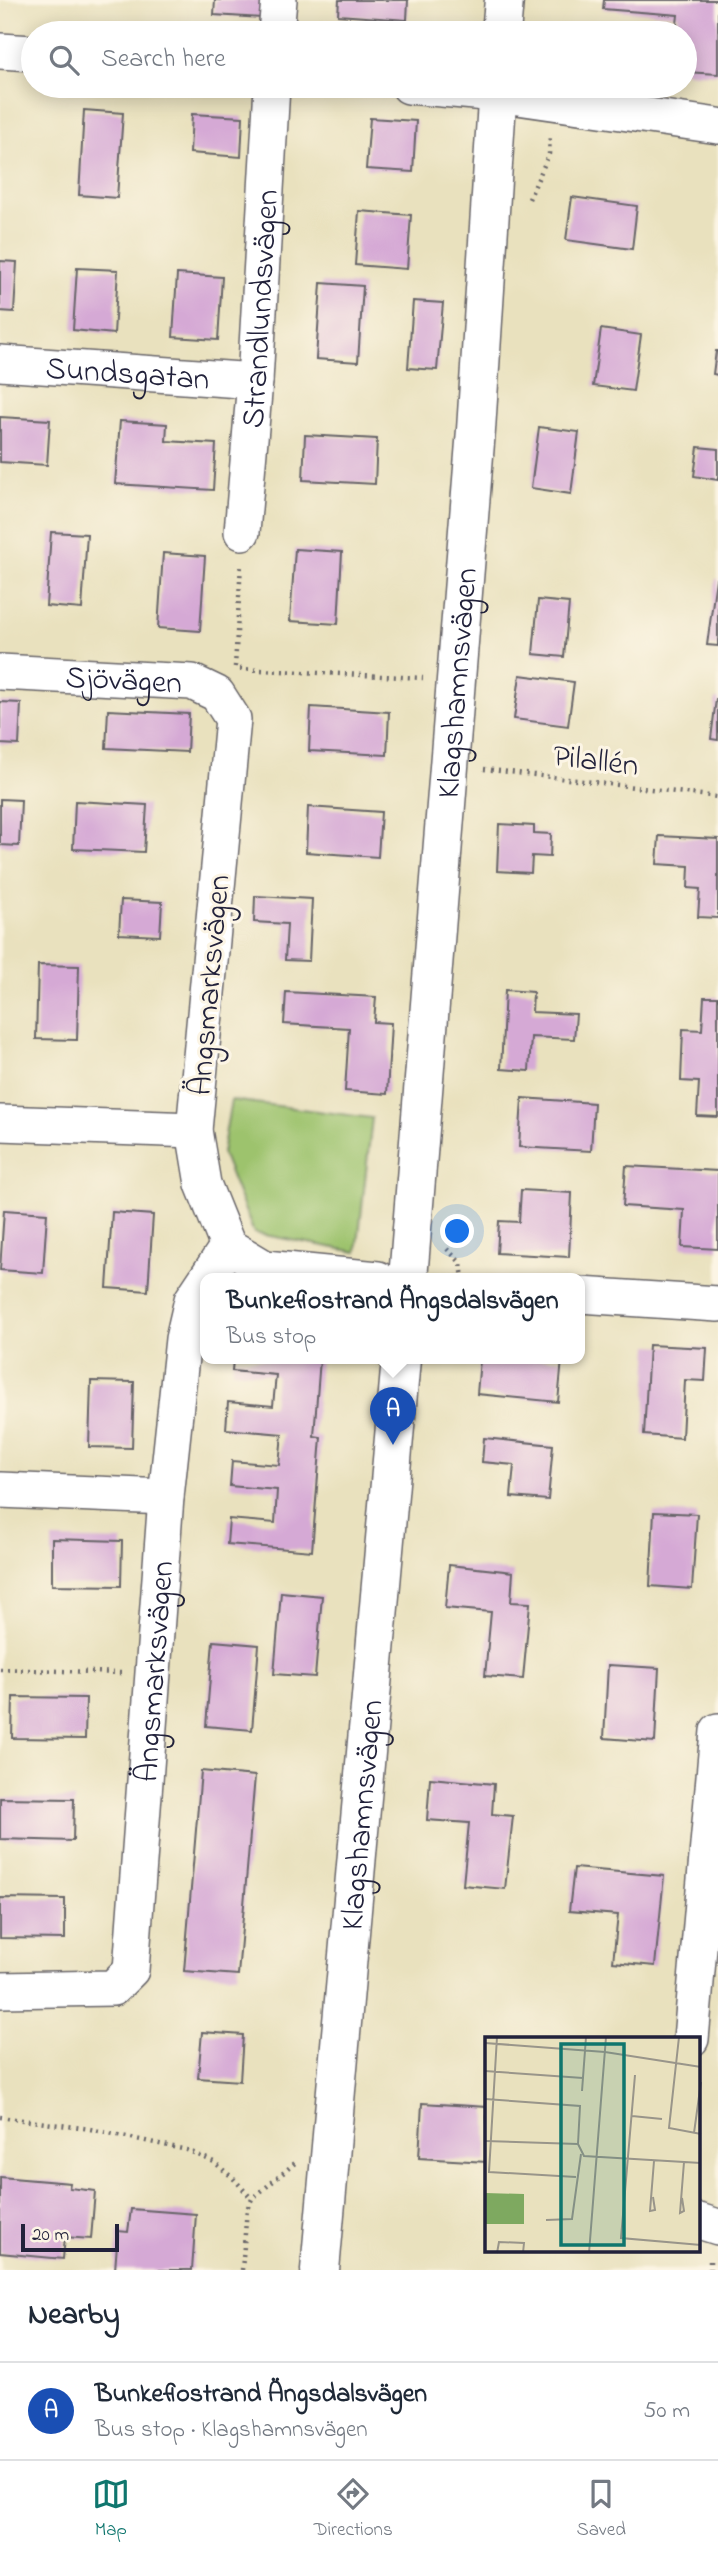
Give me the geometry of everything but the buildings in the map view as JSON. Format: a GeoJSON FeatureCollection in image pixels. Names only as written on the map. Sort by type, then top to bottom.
{"type":"FeatureCollection","features":[{"type":"Feature","properties":{"kind":"street"},"geometry":{"type":"LineString","coordinates":[[277,21],[279,0]]}},
{"type":"Feature","properties":{"kind":"street"},"geometry":{"type":"LineString","coordinates":[[503,21],[505,0]]}},
{"type":"Feature","properties":{"kind":"street"},"geometry":{"type":"LineString","coordinates":[[0,51],[21,52]]}},
{"type":"Feature","properties":{"kind":"street","name":"Strandlundsvägen"},"geometry":{"type":"LineString","coordinates":[[242,531],[255,381],[271,98]]}},
{"type":"Feature","properties":{"kind":"street","name":"Klagshamnsvägen"},"geometry":{"type":"LineString","coordinates":[[408,1273],[476,430],[497,98]]}},
{"type":"Feature","properties":{"kind":"street"},"geometry":{"type":"LineString","coordinates":[[547,98],[718,126]]}},
{"type":"Feature","properties":{"kind":"street","name":"Sundsgatan"},"geometry":{"type":"LineString","coordinates":[[0,363],[255,381]]}},
{"type":"Feature","properties":{"kind":"street","name":"Sjövägen"},"geometry":{"type":"LineString","coordinates":[[0,672],[192,682],[217,694],[233,719]]}},
{"type":"Feature","properties":{"kind":"street","name":"Ängsmarksvägen"},"geometry":{"type":"LineString","coordinates":[[210,1273],[228,1246],[203,1184],[194,1130],[233,719]]}},
{"type":"Feature","properties":{"kind":"street"},"geometry":{"type":"LineString","coordinates":[[0,1123],[194,1130]]}},
{"type":"Feature","properties":{"kind":"street"},"geometry":{"type":"LineString","coordinates":[[228,1246],[265,1268],[316,1273]]}},
{"type":"Feature","properties":{"kind":"street","name":"Ängsmarksvägen"},"geometry":{"type":"LineString","coordinates":[[0,1990],[113,1988],[131,1970],[166,1497],[183,1339],[192,1300],[200,1288]]}},
{"type":"Feature","properties":{"kind":"street"},"geometry":{"type":"LineString","coordinates":[[585,1295],[718,1304]]}},
{"type":"Feature","properties":{"kind":"street","name":"Klagshamnsvägen"},"geometry":{"type":"LineString","coordinates":[[320,2270],[401,1364]]}},
{"type":"Feature","properties":{"kind":"street"},"geometry":{"type":"LineString","coordinates":[[0,1490],[166,1497]]}},
{"type":"Feature","properties":{"kind":"street"},"geometry":{"type":"LineString","coordinates":[[691,2037],[718,1731]]}},
{"type":"Feature","properties":{"kind":"street"},"geometry":{"type":"LineString","coordinates":[[700,2221],[718,2227]]}},
{"type":"Feature","properties":{"kind":"path"},"geometry":{"type":"LineString","coordinates":[[242,531],[235,669],[425,678]]}},
{"type":"Feature","properties":{"kind":"path","name":"Pilallén"},"geometry":{"type":"LineString","coordinates":[[483,768],[718,797]]}},
{"type":"Feature","properties":{"kind":"path"},"geometry":{"type":"LineString","coordinates":[[0,1668],[153,1674]]}},
{"type":"Feature","properties":{"kind":"path"},"geometry":{"type":"LineString","coordinates":[[0,2117],[90,2129],[187,2150],[214,2162],[252,2199]]}},
{"type":"Feature","properties":{"kind":"green space"},"geometry":{"type":"Polygon","coordinates":[[[231,1100],[372,1118],[357,1252],[254,1233],[222,1153],[231,1100]]]}},
{"type":"Feature","properties":{"kind":"place","name":"Bunkeflostrand Ängsdalsvägen"},"geometry":{"type":"Point","coordinates":[393,1445]}}]}
